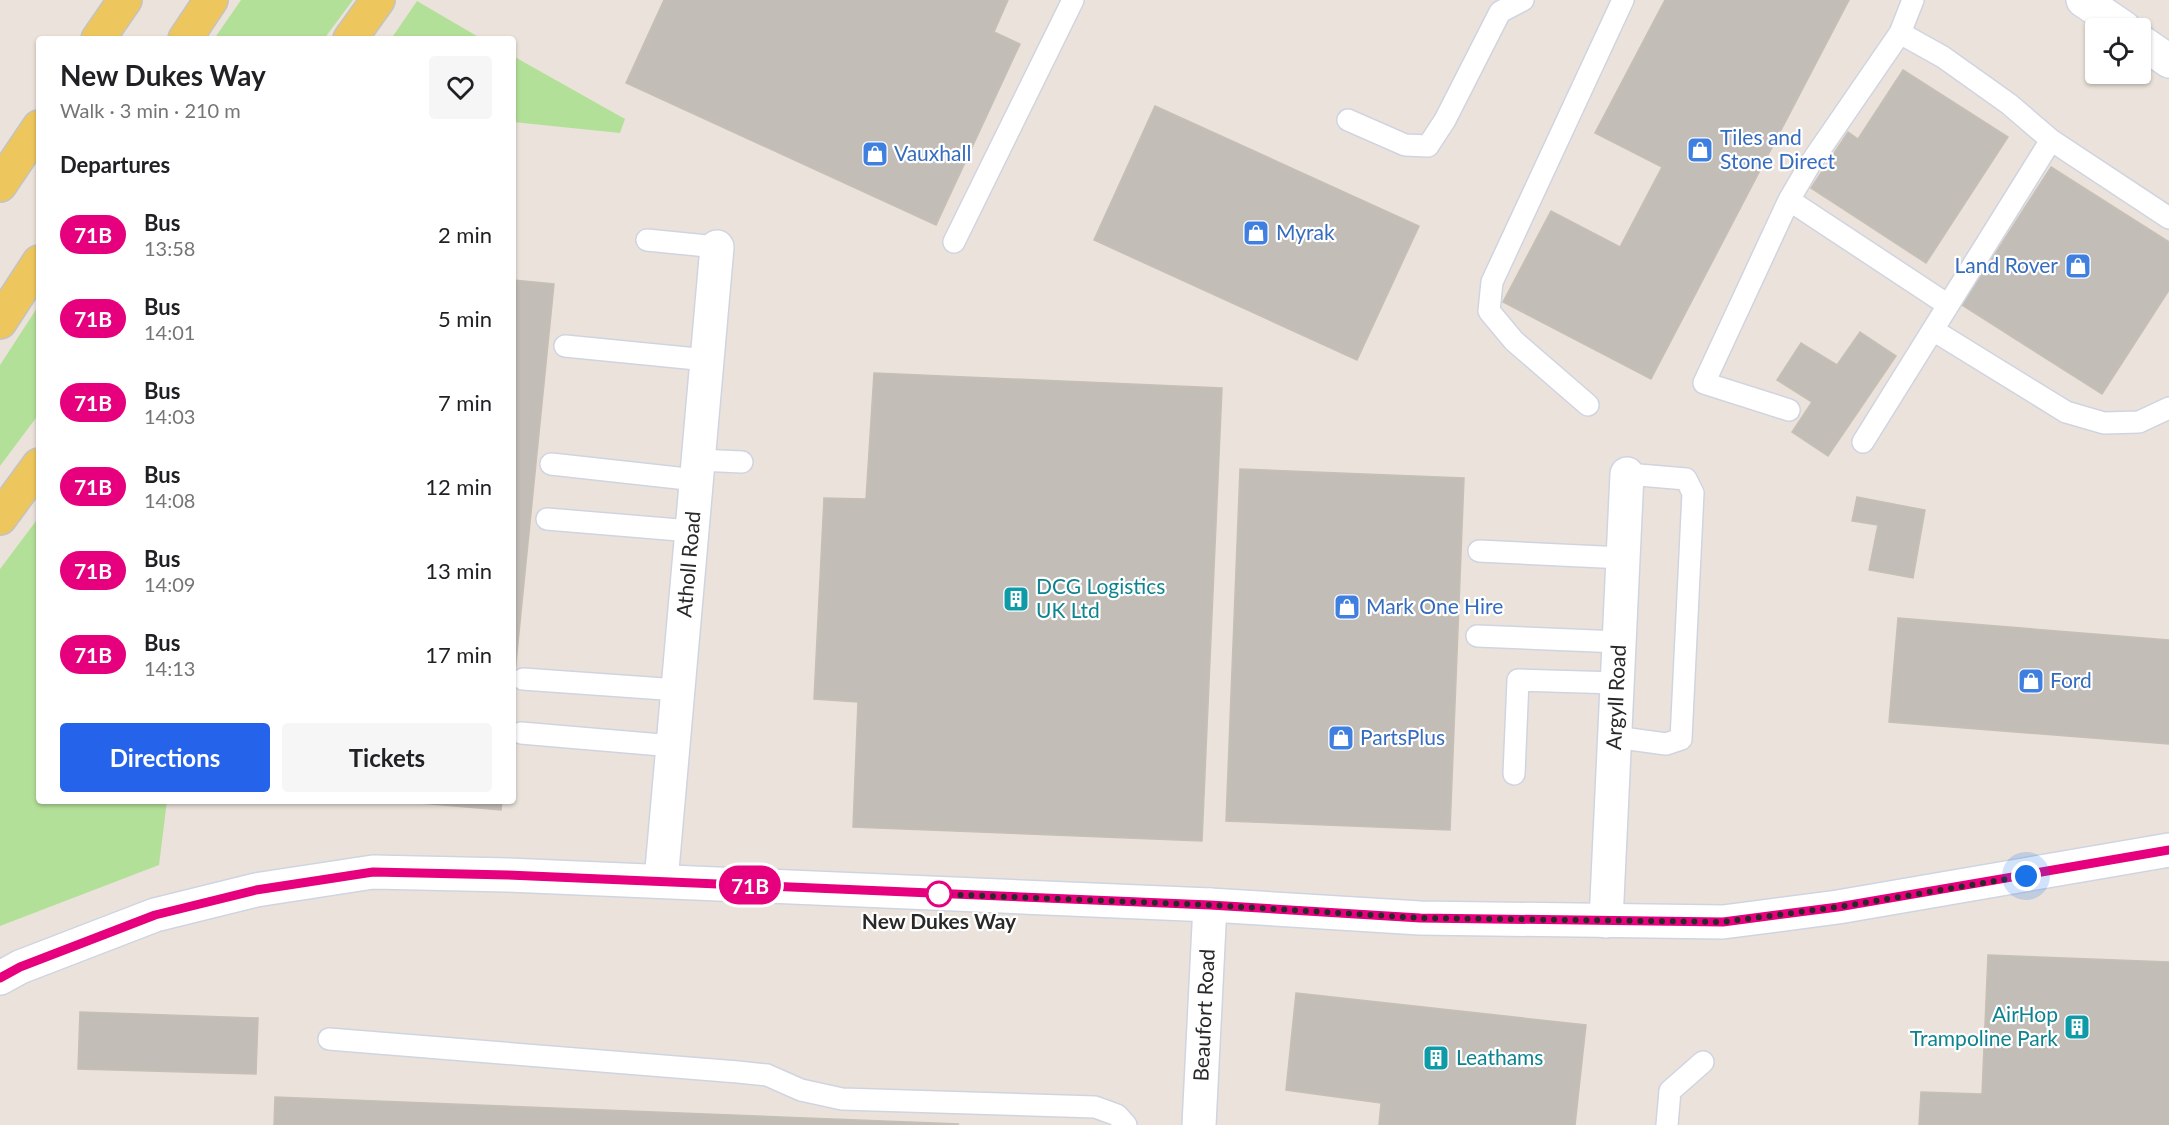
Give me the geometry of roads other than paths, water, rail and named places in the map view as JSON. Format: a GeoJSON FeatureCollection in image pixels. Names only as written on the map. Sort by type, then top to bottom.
{"type":"FeatureCollection","features":[{"type":"Feature","properties":{"kind":"main road"},"geometry":{"type":"LineString","coordinates":[[101,36],[125,0]]}},
{"type":"Feature","properties":{"kind":"main road"},"geometry":{"type":"LineString","coordinates":[[187,36],[211,0]]}},
{"type":"Feature","properties":{"kind":"main road"},"geometry":{"type":"LineString","coordinates":[[352,36],[378,0]]}},
{"type":"Feature","properties":{"kind":"main road"},"geometry":{"type":"LineString","coordinates":[[0,185],[36,131]]}},
{"type":"Feature","properties":{"kind":"main road"},"geometry":{"type":"LineString","coordinates":[[0,322],[36,267]]}},
{"type":"Feature","properties":{"kind":"main road"},"geometry":{"type":"LineString","coordinates":[[0,518],[36,469]]}},
{"type":"Feature","properties":{"kind":"street"},"geometry":{"type":"LineString","coordinates":[[2083,0],[2109,18]]}},
{"type":"Feature","properties":{"kind":"street"},"geometry":{"type":"LineString","coordinates":[[2151,48],[2169,61]]}},
{"type":"Feature","properties":{"kind":"street","name":"Atholl Road"},"geometry":{"type":"LineString","coordinates":[[661,881],[717,247]]}},
{"type":"Feature","properties":{"kind":"street","name":"Argyll Road"},"geometry":{"type":"LineString","coordinates":[[1606,921],[1627,474]]}},
{"type":"Feature","properties":{"kind":"street"},"geometry":{"type":"LineString","coordinates":[[0,978],[20,967],[155,915],[256,890],[373,872],[661,881],[1210,905],[1420,918],[1723,922],[1838,907],[2169,850]]}},
{"type":"Feature","properties":{"kind":"street","name":"Beaufort Road"},"geometry":{"type":"LineString","coordinates":[[1199,1125],[1210,905]]}},
{"type":"Feature","properties":{"kind":"lane"},"geometry":{"type":"LineString","coordinates":[[954,243],[1073,0]]}},
{"type":"Feature","properties":{"kind":"lane"},"geometry":{"type":"LineString","coordinates":[[1347,120],[1405,145],[1428,146],[1445,120],[1500,12],[1523,0]]}},
{"type":"Feature","properties":{"kind":"lane"},"geometry":{"type":"LineString","coordinates":[[1588,405],[1514,340],[1489,311],[1495,274],[1623,0]]}},
{"type":"Feature","properties":{"kind":"lane"},"geometry":{"type":"LineString","coordinates":[[1789,410],[1704,383],[1789,200],[1810,164],[1900,33],[1913,0]]}},
{"type":"Feature","properties":{"kind":"lane"},"geometry":{"type":"LineString","coordinates":[[1900,33],[1943,57],[2009,104],[2050,140],[2169,218]]}},
{"type":"Feature","properties":{"kind":"lane"},"geometry":{"type":"LineString","coordinates":[[1863,442],[2050,140]]}},
{"type":"Feature","properties":{"kind":"lane"},"geometry":{"type":"LineString","coordinates":[[1789,200],[1948,305]]}},
{"type":"Feature","properties":{"kind":"lane"},"geometry":{"type":"LineString","coordinates":[[647,240],[717,247]]}},
{"type":"Feature","properties":{"kind":"lane"},"geometry":{"type":"LineString","coordinates":[[1933,330],[2066,412],[2104,423],[2139,422],[2169,408]]}},
{"type":"Feature","properties":{"kind":"lane"},"geometry":{"type":"LineString","coordinates":[[565,346],[707,360]]}},
{"type":"Feature","properties":{"kind":"lane"},"geometry":{"type":"LineString","coordinates":[[551,464],[697,470],[742,462]]}},
{"type":"Feature","properties":{"kind":"lane"},"geometry":{"type":"LineString","coordinates":[[1615,737],[1666,744],[1681,739],[1692,551],[1693,493],[1686,479],[1627,474]]}},
{"type":"Feature","properties":{"kind":"lane"},"geometry":{"type":"LineString","coordinates":[[548,519],[692,531]]}},
{"type":"Feature","properties":{"kind":"lane"},"geometry":{"type":"LineString","coordinates":[[1479,551],[1623,558]]}},
{"type":"Feature","properties":{"kind":"lane"},"geometry":{"type":"LineString","coordinates":[[1477,636],[1619,642]]}},
{"type":"Feature","properties":{"kind":"lane"},"geometry":{"type":"LineString","coordinates":[[523,679],[678,690]]}},
{"type":"Feature","properties":{"kind":"lane"},"geometry":{"type":"LineString","coordinates":[[1514,774],[1518,680],[1617,683]]}},
{"type":"Feature","properties":{"kind":"lane"},"geometry":{"type":"LineString","coordinates":[[521,733],[672,746]]}},
{"type":"Feature","properties":{"kind":"lane"},"geometry":{"type":"LineString","coordinates":[[329,1039],[738,1071],[766,1075],[801,1090],[842,1099],[1095,1107],[1117,1115],[1126,1125]]}},
{"type":"Feature","properties":{"kind":"lane"},"geometry":{"type":"LineString","coordinates":[[1667,1125],[1670,1092],[1703,1062]]}},
{"type":"Feature","properties":{"kind":"place","name":"Tiles and Stone Direct"},"geometry":{"type":"Point","coordinates":[1700,150]}},
{"type":"Feature","properties":{"kind":"place","name":"Vauxhall"},"geometry":{"type":"Point","coordinates":[875,154]}},
{"type":"Feature","properties":{"kind":"place","name":"Myrak"},"geometry":{"type":"Point","coordinates":[1256,233]}},
{"type":"Feature","properties":{"kind":"place","name":"Land Rover"},"geometry":{"type":"Point","coordinates":[2078,266]}},
{"type":"Feature","properties":{"kind":"place","name":"DCG Logistics UK Ltd"},"geometry":{"type":"Point","coordinates":[1016,599]}},
{"type":"Feature","properties":{"kind":"place","name":"Mark One Hire"},"geometry":{"type":"Point","coordinates":[1347,607]}},
{"type":"Feature","properties":{"kind":"place","name":"Ford"},"geometry":{"type":"Point","coordinates":[2031,681]}},
{"type":"Feature","properties":{"kind":"place","name":"PartsPlus"},"geometry":{"type":"Point","coordinates":[1341,738]}},
{"type":"Feature","properties":{"kind":"place","name":"New Dukes Way"},"geometry":{"type":"Point","coordinates":[939,894]}},
{"type":"Feature","properties":{"kind":"place","name":"AirHop Trampoline Park"},"geometry":{"type":"Point","coordinates":[2077,1027]}},
{"type":"Feature","properties":{"kind":"place","name":"Leathams"},"geometry":{"type":"Point","coordinates":[1436,1058]}}]}
